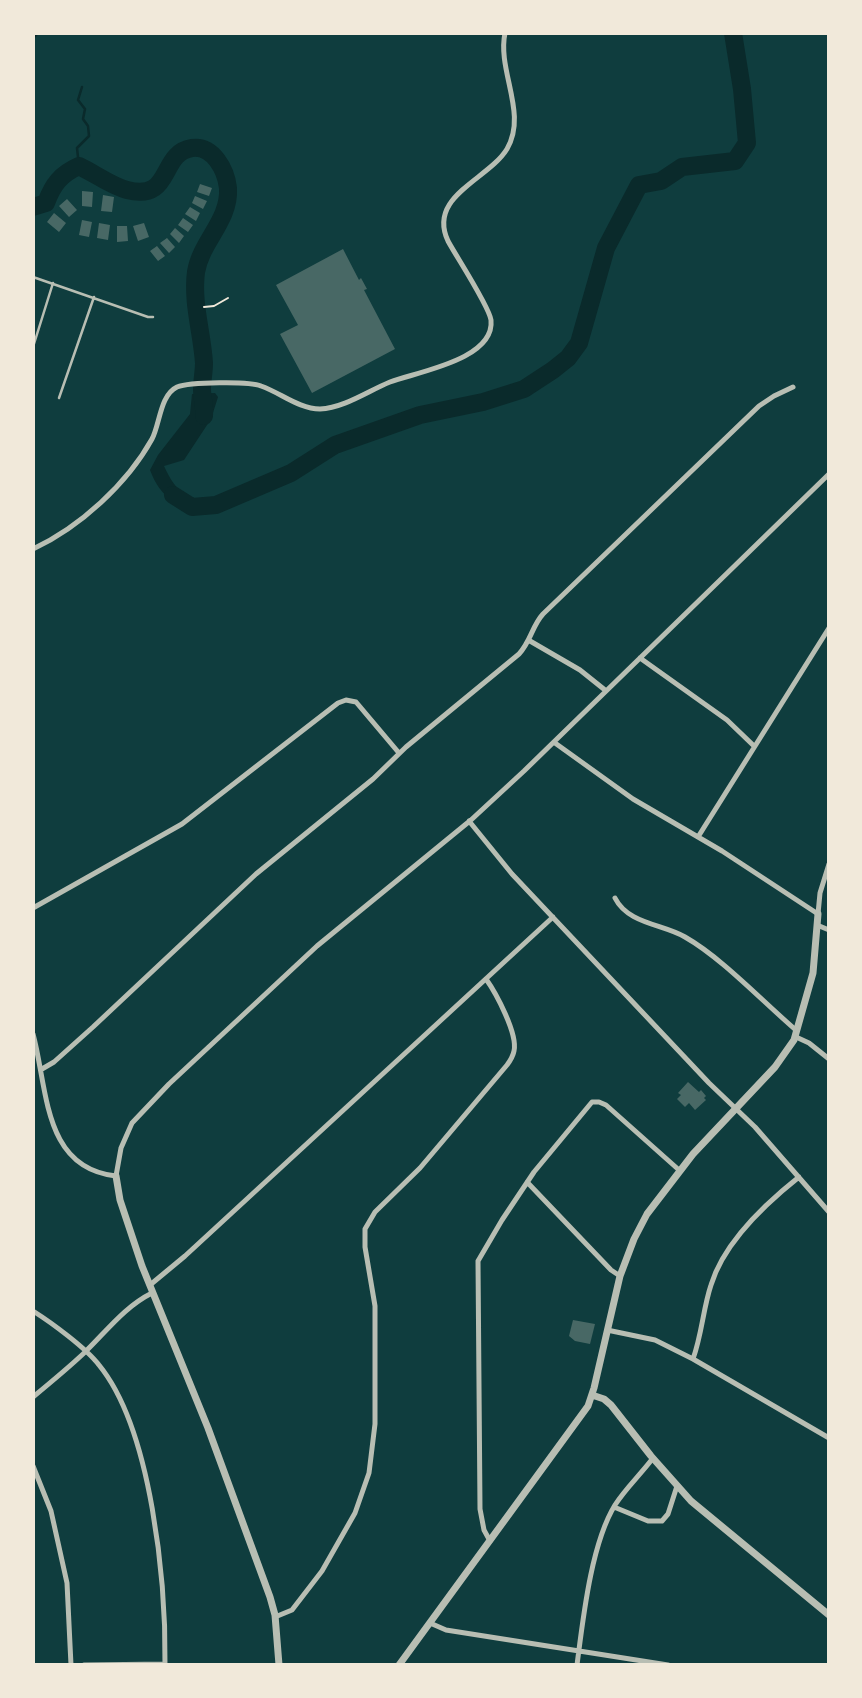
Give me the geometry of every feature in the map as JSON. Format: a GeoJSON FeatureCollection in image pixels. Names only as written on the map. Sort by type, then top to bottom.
{"type":"FeatureCollection","features":[{"type":"Feature","properties":{"kind":"street"},"geometry":{"type":"LineString","coordinates":[[33,549],[69,529],[100,503],[148,445],[157,430],[170,393],[175,388],[187,385],[254,384],[309,407],[334,407],[389,383],[451,363],[484,342],[490,331],[489,313],[443,228],[446,208],[459,193],[498,160],[512,137],[514,111],[505,59],[505,33]]}},
{"type":"Feature","properties":{"kind":"street"},"geometry":{"type":"LineString","coordinates":[[42,1069],[54,1062],[93,1027],[248,880],[373,779],[399,753],[519,654],[530,641],[543,614],[759,406],[793,387]]}},
{"type":"Feature","properties":{"kind":"street"},"geometry":{"type":"LineString","coordinates":[[279,1665],[275,1617],[262,1573],[208,1428],[151,1289],[120,1200],[116,1176],[120,1153],[129,1130],[140,1113],[169,1084],[317,946],[469,821],[555,743],[829,474]]}},
{"type":"Feature","properties":{"kind":"street"},"geometry":{"type":"LineString","coordinates":[[698,836],[829,628]]}},
{"type":"Feature","properties":{"kind":"street"},"geometry":{"type":"LineString","coordinates":[[530,641],[580,670],[605,691]]}},
{"type":"Feature","properties":{"kind":"street"},"geometry":{"type":"LineString","coordinates":[[640,658],[727,720],[754,746]]}},
{"type":"Feature","properties":{"kind":"street"},"geometry":{"type":"LineString","coordinates":[[33,908],[182,824],[338,703],[346,700],[356,702],[399,753]]}},
{"type":"Feature","properties":{"kind":"street"},"geometry":{"type":"LineString","coordinates":[[555,743],[633,799],[698,836],[818,914]]}},
{"type":"Feature","properties":{"kind":"street"},"geometry":{"type":"LineString","coordinates":[[469,821],[512,874],[709,1083],[735,1107],[829,1212]]}},
{"type":"Feature","properties":{"kind":"street"},"geometry":{"type":"LineString","coordinates":[[399,1665],[583,1413],[592,1395],[620,1276],[638,1230],[679,1170],[775,1067],[797,1034],[813,973],[820,893],[829,864]]}},
{"type":"Feature","properties":{"kind":"street"},"geometry":{"type":"LineString","coordinates":[[615,898],[621,907],[634,916],[695,943],[829,1059]]}},
{"type":"Feature","properties":{"kind":"street"},"geometry":{"type":"LineString","coordinates":[[33,1397],[85,1352],[113,1322],[553,917]]}},
{"type":"Feature","properties":{"kind":"street"},"geometry":{"type":"LineString","coordinates":[[817,925],[829,930]]}},
{"type":"Feature","properties":{"kind":"street"},"geometry":{"type":"LineString","coordinates":[[275,1617],[288,1613],[295,1606],[334,1553],[355,1513],[371,1467],[375,1424],[375,1306],[365,1247],[365,1229],[375,1212],[420,1168],[507,1065],[514,1051],[513,1038],[499,1002],[486,979]]}},
{"type":"Feature","properties":{"kind":"street"},"geometry":{"type":"LineString","coordinates":[[33,1034],[53,1120],[65,1150],[82,1166],[116,1176]]}},
{"type":"Feature","properties":{"kind":"street"},"geometry":{"type":"LineString","coordinates":[[490,1541],[484,1530],[480,1509],[478,1261],[527,1182],[586,1107],[597,1101],[613,1111],[679,1170]]}},
{"type":"Feature","properties":{"kind":"street"},"geometry":{"type":"LineString","coordinates":[[693,1359],[710,1286],[720,1265],[751,1219],[799,1177]]}},
{"type":"Feature","properties":{"kind":"street"},"geometry":{"type":"LineString","coordinates":[[527,1182],[604,1264],[620,1276]]}},
{"type":"Feature","properties":{"kind":"street"},"geometry":{"type":"LineString","coordinates":[[33,1311],[101,1366],[113,1387],[132,1427],[140,1454],[161,1568],[165,1664],[84,1665]]}},
{"type":"Feature","properties":{"kind":"street"},"geometry":{"type":"LineString","coordinates":[[607,1330],[655,1339],[829,1438]]}},
{"type":"Feature","properties":{"kind":"street"},"geometry":{"type":"LineString","coordinates":[[592,1395],[611,1405],[677,1486],[719,1526],[829,1615]]}},
{"type":"Feature","properties":{"kind":"street"},"geometry":{"type":"LineString","coordinates":[[577,1665],[591,1577],[614,1507],[653,1458]]}},
{"type":"Feature","properties":{"kind":"street"},"geometry":{"type":"LineString","coordinates":[[33,1466],[51,1511],[67,1583],[71,1665]]}},
{"type":"Feature","properties":{"kind":"street"},"geometry":{"type":"LineString","coordinates":[[614,1507],[648,1521],[662,1521],[668,1514],[677,1486]]}},
{"type":"Feature","properties":{"kind":"street"},"geometry":{"type":"LineString","coordinates":[[430,1623],[446,1630],[668,1665]]}},
{"type":"Feature","properties":{"kind":"lane"},"geometry":{"type":"LineString","coordinates":[[33,277],[153,317]]}},
{"type":"Feature","properties":{"kind":"lane"},"geometry":{"type":"LineString","coordinates":[[33,347],[53,283]]}},
{"type":"Feature","properties":{"kind":"lane"},"geometry":{"type":"LineString","coordinates":[[59,398],[93,297]]}},
{"type":"Feature","properties":{"kind":"path"},"geometry":{"type":"LineString","coordinates":[[204,307],[214,306],[228,298]]}},
{"type":"Feature","properties":{"kind":"water"},"geometry":{"type":"Polygon","coordinates":[[[215,393],[218,397],[211,419],[184,460],[164,466],[178,489],[197,500],[216,505],[184,504],[168,497],[161,490],[150,470],[158,455],[190,414],[192,394],[215,393]]]}},
{"type":"Feature","properties":{"kind":"building"},"geometry":{"type":"Polygon","coordinates":[[[200,184],[212,188],[209,196],[197,192],[200,184]]]}},
{"type":"Feature","properties":{"kind":"building"},"geometry":{"type":"Polygon","coordinates":[[[82,191],[93,192],[92,207],[82,206],[82,191]]]}},
{"type":"Feature","properties":{"kind":"building"},"geometry":{"type":"Polygon","coordinates":[[[103,195],[114,197],[112,212],[101,211],[103,195]]]}},
{"type":"Feature","properties":{"kind":"building"},"geometry":{"type":"Polygon","coordinates":[[[195,196],[207,201],[203,209],[192,203],[195,196]]]}},
{"type":"Feature","properties":{"kind":"building"},"geometry":{"type":"Polygon","coordinates":[[[67,199],[77,210],[69,217],[59,206],[67,199]]]}},
{"type":"Feature","properties":{"kind":"building"},"geometry":{"type":"Polygon","coordinates":[[[190,207],[200,213],[196,221],[185,214],[190,207]]]}},
{"type":"Feature","properties":{"kind":"building"},"geometry":{"type":"Polygon","coordinates":[[[54,213],[66,223],[59,232],[47,222],[54,213]]]}},
{"type":"Feature","properties":{"kind":"building"},"geometry":{"type":"Polygon","coordinates":[[[183,218],[193,225],[188,232],[178,225],[183,218]]]}},
{"type":"Feature","properties":{"kind":"building"},"geometry":{"type":"Polygon","coordinates":[[[82,220],[92,222],[89,237],[79,235],[82,220]]]}},
{"type":"Feature","properties":{"kind":"building"},"geometry":{"type":"Polygon","coordinates":[[[99,223],[110,225],[108,240],[97,238],[99,223]]]}},
{"type":"Feature","properties":{"kind":"building"},"geometry":{"type":"Polygon","coordinates":[[[144,223],[149,237],[138,241],[133,226],[144,223]]]}},
{"type":"Feature","properties":{"kind":"building"},"geometry":{"type":"Polygon","coordinates":[[[117,226],[127,226],[128,241],[117,242],[117,226]]]}},
{"type":"Feature","properties":{"kind":"building"},"geometry":{"type":"Polygon","coordinates":[[[175,228],[184,236],[179,243],[170,234],[175,228]]]}},
{"type":"Feature","properties":{"kind":"building"},"geometry":{"type":"Polygon","coordinates":[[[167,238],[175,247],[169,253],[160,243],[167,238]]]}},
{"type":"Feature","properties":{"kind":"building"},"geometry":{"type":"Polygon","coordinates":[[[157,246],[165,256],[158,261],[150,251],[157,246]]]}},
{"type":"Feature","properties":{"kind":"building"},"geometry":{"type":"Polygon","coordinates":[[[343,249],[359,280],[361,278],[367,289],[364,290],[395,349],[312,393],[280,334],[298,325],[276,285],[343,249]]]}},
{"type":"Feature","properties":{"kind":"building"},"geometry":{"type":"Polygon","coordinates":[[[688,1082],[706,1096],[706,1100],[695,1110],[689,1103],[685,1107],[677,1099],[681,1095],[678,1093],[688,1082]]]}},
{"type":"Feature","properties":{"kind":"building"},"geometry":{"type":"Polygon","coordinates":[[[573,1320],[595,1324],[590,1344],[575,1341],[569,1336],[573,1320]]]}},
{"type":"Feature","properties":{"kind":"waterway"},"geometry":{"type":"LineString","coordinates":[[33,38],[38,33]]}},
{"type":"Feature","properties":{"kind":"waterway"},"geometry":{"type":"LineString","coordinates":[[173,495],[192,507],[216,505],[291,473],[335,445],[420,415],[483,402],[524,389],[568,358],[579,343],[606,248],[639,185],[661,181],[682,167],[735,161],[747,143],[733,33]]}},
{"type":"Feature","properties":{"kind":"waterway"},"geometry":{"type":"LineString","coordinates":[[79,166],[77,148],[89,136],[88,126],[83,119],[85,109],[78,100],[82,87]]}},
{"type":"Feature","properties":{"kind":"waterway"},"geometry":{"type":"LineString","coordinates":[[33,207],[46,203],[58,180],[79,166],[121,188],[142,192],[159,183],[174,158],[182,152],[199,148],[206,150],[217,160],[227,181],[227,200],[225,211],[203,250],[195,284],[204,363],[204,416]]}}]}
